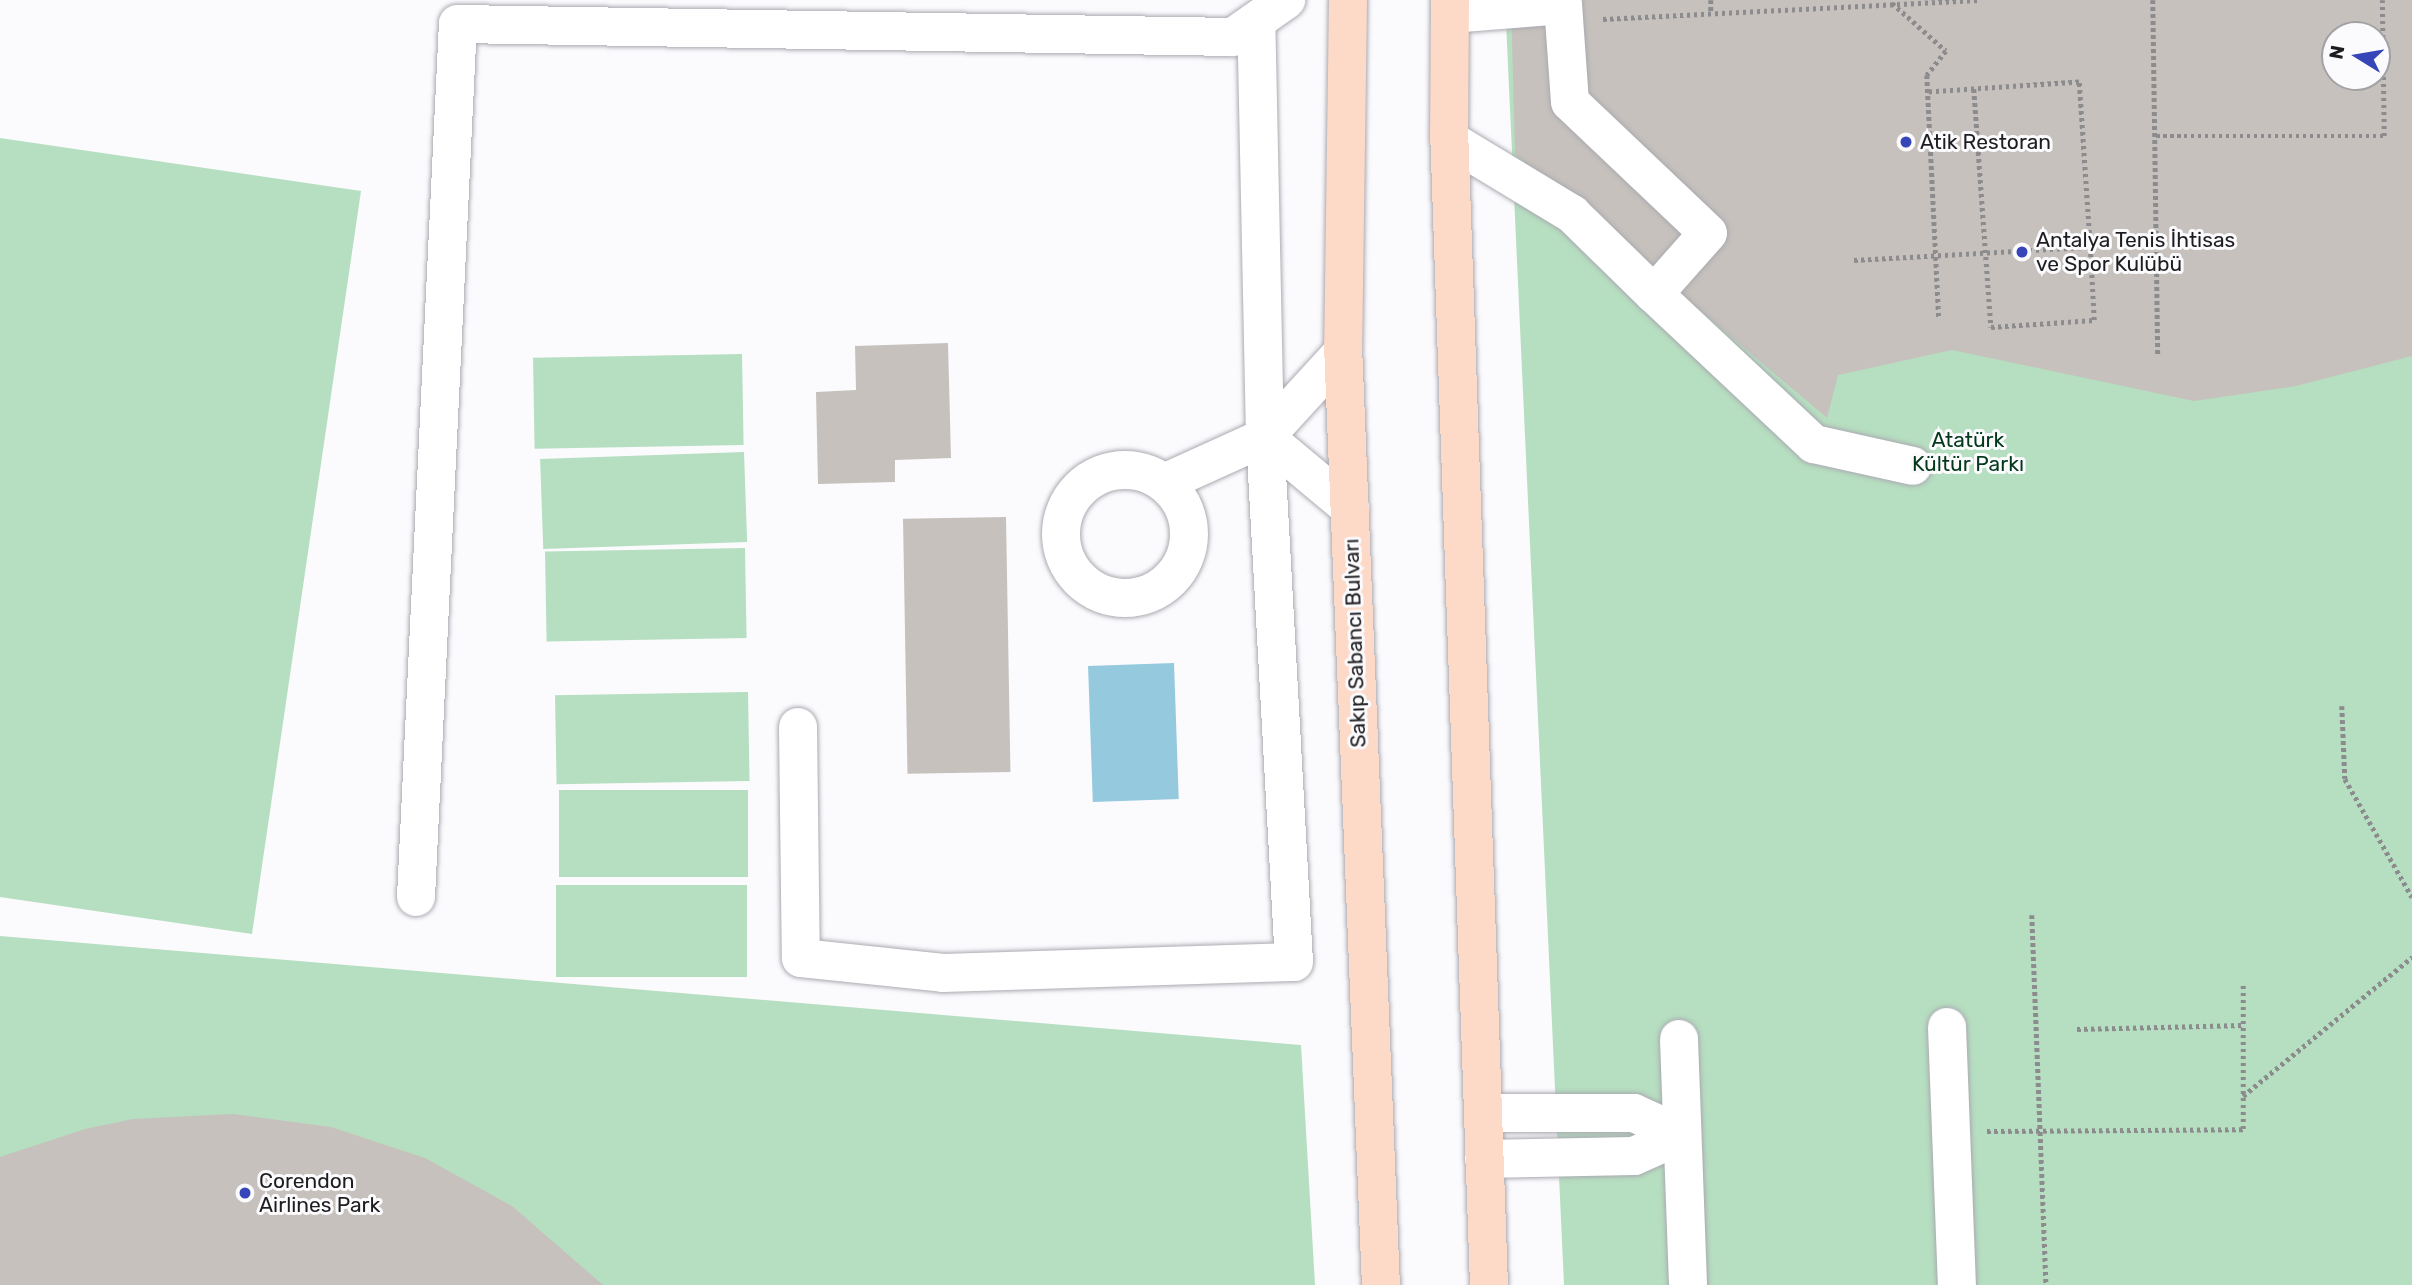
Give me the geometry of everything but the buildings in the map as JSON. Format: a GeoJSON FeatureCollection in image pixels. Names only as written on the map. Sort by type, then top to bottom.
{"type":"FeatureCollection","features":[{"type":"Feature","properties":{"kind":"main road","name":"Sakıp Sabancı Bulvarı"},"geometry":{"type":"LineString","coordinates":[[1348,0],[1343,352],[1381,1285]]}},
{"type":"Feature","properties":{"kind":"main road"},"geometry":{"type":"LineString","coordinates":[[1450,7],[1450,140],[1489,1285]]}},
{"type":"Feature","properties":{"kind":"street"},"geometry":{"type":"LineString","coordinates":[[1450,7],[1563,9],[1570,102],[1708,233],[1654,294]]}},
{"type":"Feature","properties":{"kind":"street"},"geometry":{"type":"LineString","coordinates":[[799,727],[801,958],[943,973],[1294,962],[1265,437],[1271,10]]}},
{"type":"Feature","properties":{"kind":"street"},"geometry":{"type":"LineString","coordinates":[[416,897],[458,24],[1233,37],[1271,10]]}},
{"type":"Feature","properties":{"kind":"street"},"geometry":{"type":"LineString","coordinates":[[1450,140],[1572,214],[1814,443],[1913,466]]}},
{"type":"Feature","properties":{"kind":"street"},"geometry":{"type":"LineString","coordinates":[[1166,482],[1265,437],[1343,352]]}},
{"type":"Feature","properties":{"kind":"street"},"geometry":{"type":"LineString","coordinates":[[1265,437],[1350,508]]}},
{"type":"Feature","properties":{"kind":"street"},"geometry":{"type":"LineString","coordinates":[[1947,1027],[1957,1285]]}},
{"type":"Feature","properties":{"kind":"street"},"geometry":{"type":"LineString","coordinates":[[1679,1039],[1688,1285]]}},
{"type":"Feature","properties":{"kind":"street"},"geometry":{"type":"LineString","coordinates":[[1483,1113],[1634,1114],[1682,1135]]}},
{"type":"Feature","properties":{"kind":"street"},"geometry":{"type":"LineString","coordinates":[[1485,1159],[1634,1156],[1682,1135]]}},
{"type":"Feature","properties":{"kind":"path"},"geometry":{"type":"LineString","coordinates":[[1711,0],[1711,13]]}},
{"type":"Feature","properties":{"kind":"path"},"geometry":{"type":"LineString","coordinates":[[1563,9],[1711,13],[1979,0]]}},
{"type":"Feature","properties":{"kind":"path"},"geometry":{"type":"LineString","coordinates":[[2153,0],[2158,356]]}},
{"type":"Feature","properties":{"kind":"path"},"geometry":{"type":"LineString","coordinates":[[2156,136],[2384,136],[2382,0]]}},
{"type":"Feature","properties":{"kind":"path"},"geometry":{"type":"LineString","coordinates":[[1891,3],[1946,51],[1927,75],[1939,318]]}},
{"type":"Feature","properties":{"kind":"path"},"geometry":{"type":"LineString","coordinates":[[1927,92],[2080,82],[2094,320],[1991,327],[1974,89]]}},
{"type":"Feature","properties":{"kind":"path"},"geometry":{"type":"LineString","coordinates":[[1854,260],[2090,247]]}},
{"type":"Feature","properties":{"kind":"path"},"geometry":{"type":"LineString","coordinates":[[2342,706],[2345,779],[2412,897]]}},
{"type":"Feature","properties":{"kind":"path"},"geometry":{"type":"LineString","coordinates":[[2032,915],[2046,1285]]}},
{"type":"Feature","properties":{"kind":"path"},"geometry":{"type":"LineString","coordinates":[[2243,1096],[2412,957]]}},
{"type":"Feature","properties":{"kind":"path"},"geometry":{"type":"LineString","coordinates":[[1951,1132],[2243,1129],[2243,984]]}},
{"type":"Feature","properties":{"kind":"path"},"geometry":{"type":"LineString","coordinates":[[2077,1029],[2243,1025]]}},
{"type":"Feature","properties":{"kind":"green space","name":"Atatürk Kültür Parkı"},"geometry":{"type":"Polygon","coordinates":[[[1505,0],[2412,0],[2412,1285],[1564,1285],[1505,0]]]}},
{"type":"Feature","properties":{"kind":"green space"},"geometry":{"type":"Polygon","coordinates":[[[0,138],[361,191],[252,934],[0,897],[0,138]]]}},
{"type":"Feature","properties":{"kind":"green space"},"geometry":{"type":"Polygon","coordinates":[[[742,354],[744,445],[535,449],[533,358],[742,354]]]}},
{"type":"Feature","properties":{"kind":"green space"},"geometry":{"type":"Polygon","coordinates":[[[744,452],[747,542],[543,549],[540,459],[744,452]]]}},
{"type":"Feature","properties":{"kind":"green space"},"geometry":{"type":"Polygon","coordinates":[[[745,548],[747,638],[547,641],[545,551],[745,548]]]}},
{"type":"Feature","properties":{"kind":"green space"},"geometry":{"type":"Polygon","coordinates":[[[748,692],[750,781],[557,784],[555,695],[748,692]]]}},
{"type":"Feature","properties":{"kind":"green space"},"geometry":{"type":"Polygon","coordinates":[[[559,790],[748,790],[748,877],[559,877],[559,790]]]}},
{"type":"Feature","properties":{"kind":"green space"},"geometry":{"type":"Polygon","coordinates":[[[556,885],[747,885],[747,977],[556,977],[556,885]]]}},
{"type":"Feature","properties":{"kind":"green space"},"geometry":{"type":"Polygon","coordinates":[[[0,936],[1301,1045],[1315,1285],[0,1285],[0,936]]]}},
{"type":"Feature","properties":{"kind":"water"},"geometry":{"type":"Polygon","coordinates":[[[1174,663],[1179,799],[1093,802],[1088,666],[1174,663]]]}},
{"type":"Feature","properties":{"kind":"place","name":"Atik Restoran"},"geometry":{"type":"Point","coordinates":[1906,142]}},
{"type":"Feature","properties":{"kind":"place","name":"Antalya Tenis İhtisas ve Spor Kulübü"},"geometry":{"type":"Point","coordinates":[2022,252]}},
{"type":"Feature","properties":{"kind":"place","name":"Corendon Airlines Park"},"geometry":{"type":"Point","coordinates":[245,1193]}}]}
